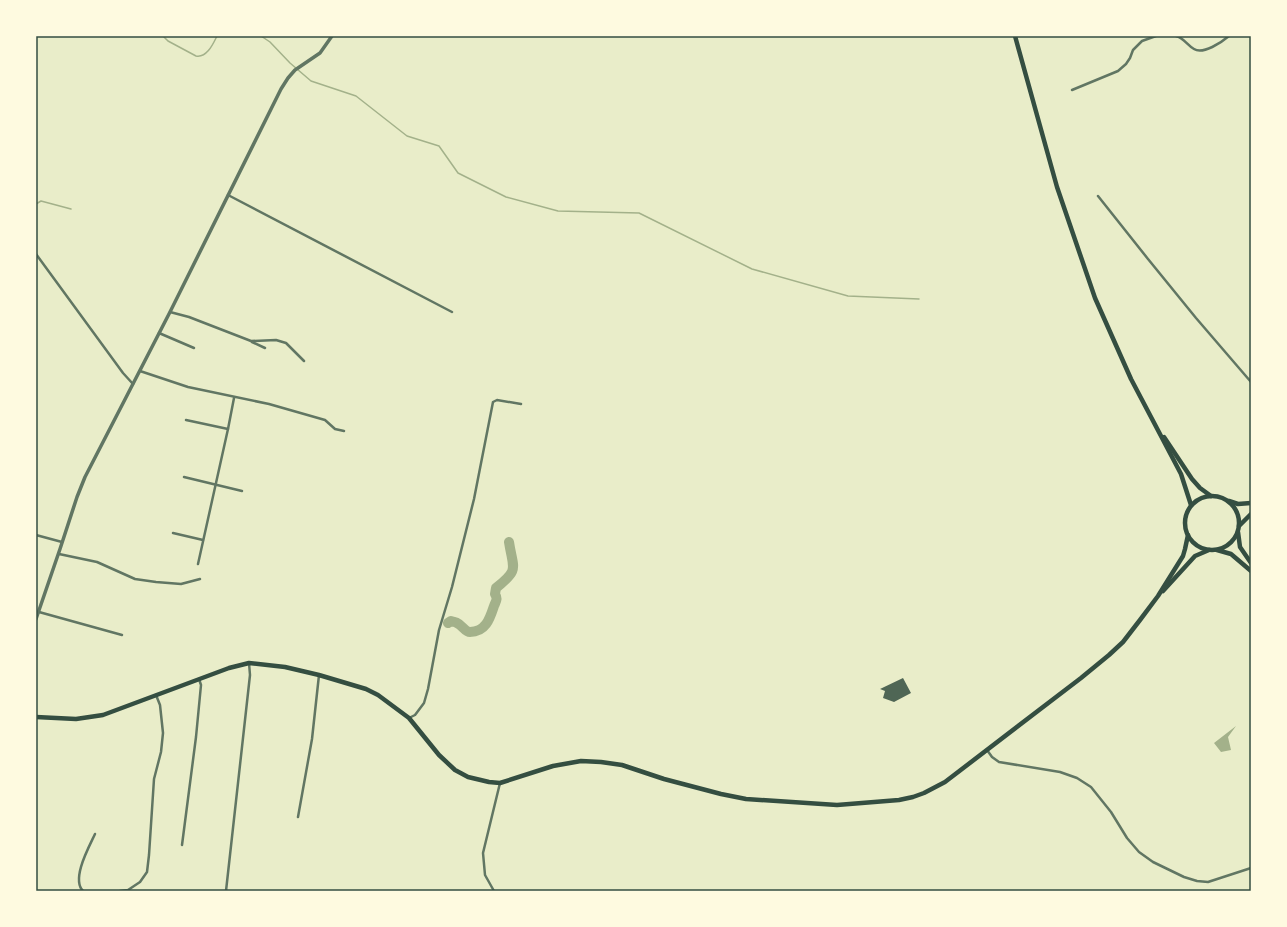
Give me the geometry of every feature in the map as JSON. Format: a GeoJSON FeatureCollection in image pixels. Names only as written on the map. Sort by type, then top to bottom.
{"type":"FeatureCollection","features":[{"type":"Feature","properties":{"kind":"main road"},"geometry":{"type":"LineString","coordinates":[[1015,36],[1057,187],[1095,298],[1131,378],[1180,474],[1191,505]]}},
{"type":"Feature","properties":{"kind":"main road"},"geometry":{"type":"LineString","coordinates":[[1155,424],[1192,479],[1200,488],[1211,496]]}},
{"type":"Feature","properties":{"kind":"main road"},"geometry":{"type":"LineString","coordinates":[[1251,503],[1238,504],[1219,497],[1204,497],[1191,505],[1185,519],[1185,527],[1193,542],[1210,550],[1217,550],[1231,554],[1251,571]]}},
{"type":"Feature","properties":{"kind":"main road"},"geometry":{"type":"LineString","coordinates":[[1226,500],[1236,511],[1238,518],[1240,547],[1251,563]]}},
{"type":"Feature","properties":{"kind":"main road"},"geometry":{"type":"LineString","coordinates":[[1217,550],[1230,543],[1235,538],[1238,528],[1251,514]]}},
{"type":"Feature","properties":{"kind":"main road"},"geometry":{"type":"LineString","coordinates":[[36,717],[76,719],[103,715],[199,678],[249,663],[285,667],[319,675],[360,687],[378,695],[409,718],[439,755],[455,770],[468,777],[479,780],[500,782],[553,766],[581,761],[622,765],[664,779],[746,799],[782,802],[849,804],[899,800],[924,793],[945,782],[1081,678],[1108,655],[1131,632],[1158,596],[1182,556],[1188,535]]}},
{"type":"Feature","properties":{"kind":"main road"},"geometry":{"type":"LineString","coordinates":[[1158,596],[1196,556],[1210,550]]}},
{"type":"Feature","properties":{"kind":"street"},"geometry":{"type":"LineString","coordinates":[[36,619],[77,497],[86,477],[281,89],[295,70],[320,53],[332,36]]}},
{"type":"Feature","properties":{"kind":"street"},"geometry":{"type":"LineString","coordinates":[[1072,90],[1118,71],[1126,64],[1133,50],[1142,41],[1156,36]]}},
{"type":"Feature","properties":{"kind":"street"},"geometry":{"type":"LineString","coordinates":[[1176,36],[1184,40],[1194,50],[1199,51],[1222,42],[1229,36]]}},
{"type":"Feature","properties":{"kind":"street"},"geometry":{"type":"LineString","coordinates":[[228,195],[452,312]]}},
{"type":"Feature","properties":{"kind":"street"},"geometry":{"type":"LineString","coordinates":[[1098,196],[1196,318],[1251,382]]}},
{"type":"Feature","properties":{"kind":"street"},"geometry":{"type":"LineString","coordinates":[[36,254],[111,358],[133,384]]}},
{"type":"Feature","properties":{"kind":"street"},"geometry":{"type":"LineString","coordinates":[[170,312],[189,317],[265,348]]}},
{"type":"Feature","properties":{"kind":"street"},"geometry":{"type":"LineString","coordinates":[[159,333],[194,348]]}},
{"type":"Feature","properties":{"kind":"street"},"geometry":{"type":"LineString","coordinates":[[251,341],[276,340],[286,343],[304,361]]}},
{"type":"Feature","properties":{"kind":"street"},"geometry":{"type":"LineString","coordinates":[[140,371],[188,387],[234,398],[269,404],[325,420],[336,430],[344,431]]}},
{"type":"Feature","properties":{"kind":"street"},"geometry":{"type":"LineString","coordinates":[[198,564],[234,398]]}},
{"type":"Feature","properties":{"kind":"street"},"geometry":{"type":"LineString","coordinates":[[409,718],[415,715],[424,703],[428,689],[439,630],[452,587],[474,499],[493,402],[498,400],[521,404]]}},
{"type":"Feature","properties":{"kind":"street"},"geometry":{"type":"LineString","coordinates":[[186,420],[228,429]]}},
{"type":"Feature","properties":{"kind":"street"},"geometry":{"type":"LineString","coordinates":[[184,477],[242,491]]}},
{"type":"Feature","properties":{"kind":"street"},"geometry":{"type":"LineString","coordinates":[[173,533],[203,540]]}},
{"type":"Feature","properties":{"kind":"street"},"geometry":{"type":"LineString","coordinates":[[36,535],[62,542]]}},
{"type":"Feature","properties":{"kind":"street"},"geometry":{"type":"LineString","coordinates":[[59,554],[97,562],[135,579],[182,584],[200,579]]}},
{"type":"Feature","properties":{"kind":"street"},"geometry":{"type":"LineString","coordinates":[[39,612],[122,634]]}},
{"type":"Feature","properties":{"kind":"street"},"geometry":{"type":"LineString","coordinates":[[226,891],[250,675],[249,663]]}},
{"type":"Feature","properties":{"kind":"street"},"geometry":{"type":"LineString","coordinates":[[298,817],[312,739],[319,675]]}},
{"type":"Feature","properties":{"kind":"street"},"geometry":{"type":"LineString","coordinates":[[182,845],[196,737],[201,685],[199,678]]}},
{"type":"Feature","properties":{"kind":"street"},"geometry":{"type":"LineString","coordinates":[[120,891],[128,890],[140,882],[147,872],[150,855],[154,779],[161,752],[163,733],[160,705],[156,695]]}},
{"type":"Feature","properties":{"kind":"street"},"geometry":{"type":"LineString","coordinates":[[986,750],[999,762],[1060,772],[1077,778],[1091,787],[1111,812],[1127,838],[1139,852],[1153,862],[1184,876],[1197,881],[1208,882],[1251,868]]}},
{"type":"Feature","properties":{"kind":"street"},"geometry":{"type":"LineString","coordinates":[[494,891],[485,875],[483,853],[500,782]]}},
{"type":"Feature","properties":{"kind":"street"},"geometry":{"type":"LineString","coordinates":[[83,891],[81,890],[78,881],[86,853],[95,834]]}},
{"type":"Feature","properties":{"kind":"shaded area"},"geometry":{"type":"Polygon","coordinates":[[[1236,726],[1228,737],[1231,750],[1221,752],[1214,743],[1236,726]]]}},
{"type":"Feature","properties":{"kind":"building"},"geometry":{"type":"Polygon","coordinates":[[[903,678],[911,693],[894,702],[883,698],[885,691],[880,689],[903,678]]]}},
{"type":"Feature","properties":{"kind":"waterway"},"geometry":{"type":"LineString","coordinates":[[163,36],[168,41],[196,56],[206,53],[214,43],[217,36]]}},
{"type":"Feature","properties":{"kind":"waterway"},"geometry":{"type":"LineString","coordinates":[[261,36],[270,42],[290,63],[311,81],[356,96],[407,136],[439,146],[458,173],[506,197],[558,211],[639,213],[752,269],[848,296],[919,299]]}},
{"type":"Feature","properties":{"kind":"waterway"},"geometry":{"type":"LineString","coordinates":[[36,204],[41,201],[71,209]]}},
{"type":"Feature","properties":{"kind":"waterway"},"geometry":{"type":"LineString","coordinates":[[448,623],[451,621],[456,622],[470,632],[480,630],[484,627],[491,615],[496,600],[496,588],[504,582],[512,572],[513,563],[509,542]]}}]}
